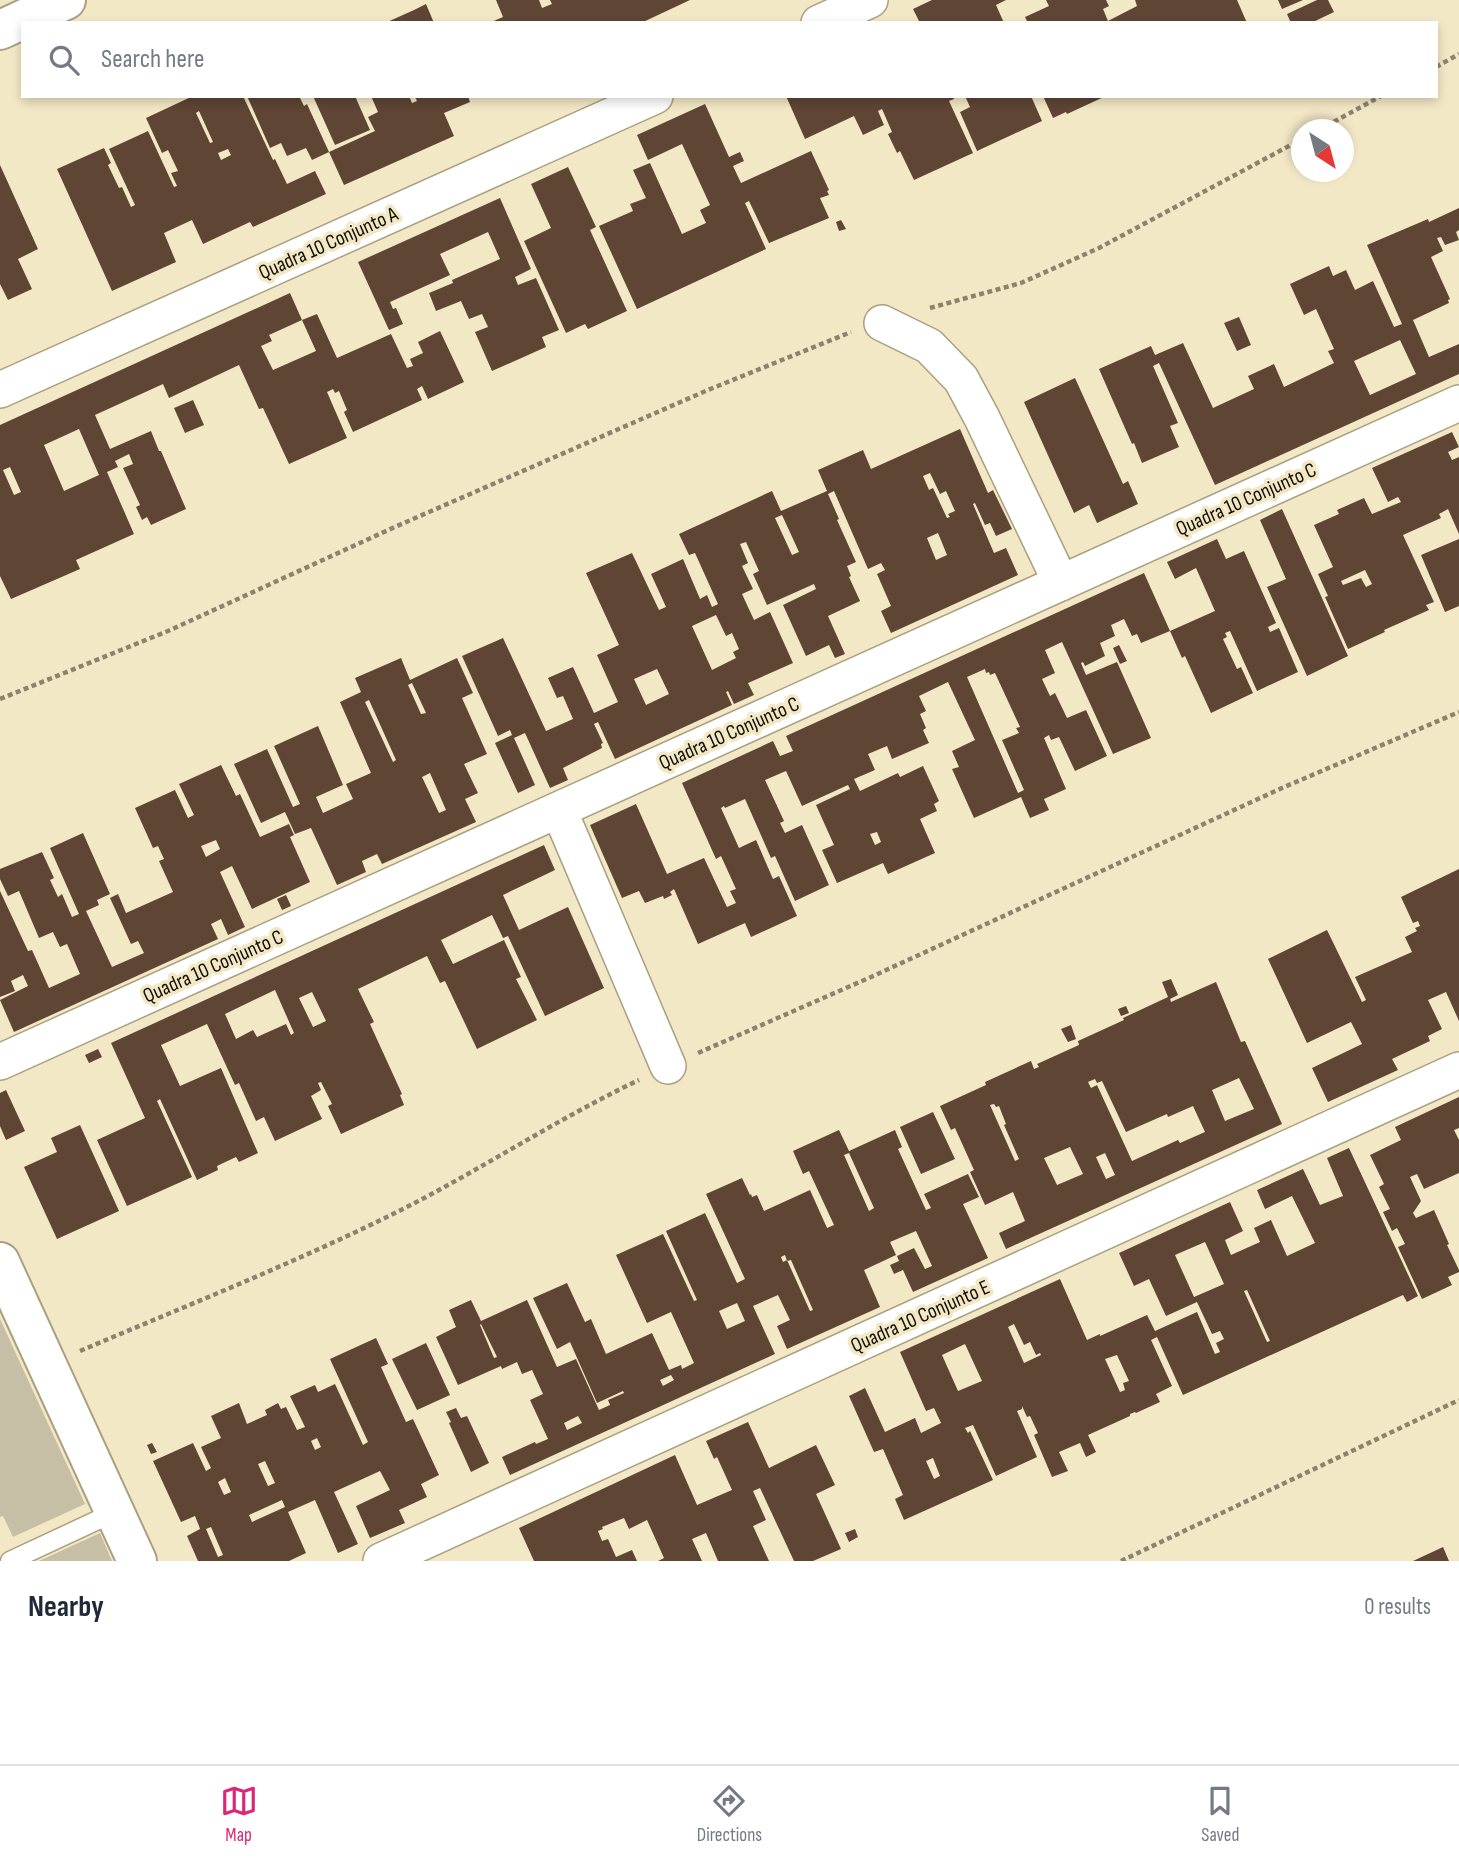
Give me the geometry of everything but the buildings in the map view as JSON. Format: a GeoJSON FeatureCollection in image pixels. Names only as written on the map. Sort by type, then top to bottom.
{"type":"FeatureCollection","features":[{"type":"Feature","properties":{"kind":"street"},"geometry":{"type":"LineString","coordinates":[[0,30],[65,0]]}},
{"type":"Feature","properties":{"kind":"street"},"geometry":{"type":"LineString","coordinates":[[823,21],[870,0]]}},
{"type":"Feature","properties":{"kind":"street","name":"Quadra 10 Conjunto A"},"geometry":{"type":"LineString","coordinates":[[0,390],[651,98]]}},
{"type":"Feature","properties":{"kind":"street"},"geometry":{"type":"LineString","coordinates":[[882,323],[929,346],[961,379],[1061,583]]}},
{"type":"Feature","properties":{"kind":"street","name":"Quadra 10 Conjunto C"},"geometry":{"type":"LineString","coordinates":[[0,1062],[1459,403]]}},
{"type":"Feature","properties":{"kind":"street"},"geometry":{"type":"LineString","coordinates":[[559,810],[668,1066]]}},
{"type":"Feature","properties":{"kind":"street","name":"Quadra 10 Conjunto E"},"geometry":{"type":"LineString","coordinates":[[381,1561],[1459,1070]]}},
{"type":"Feature","properties":{"kind":"street"},"geometry":{"type":"LineString","coordinates":[[0,1262],[137,1561]]}},
{"type":"Feature","properties":{"kind":"lane"},"geometry":{"type":"LineString","coordinates":[[10,1561],[115,1512]]}},
{"type":"Feature","properties":{"kind":"path"},"geometry":{"type":"LineString","coordinates":[[1438,66],[1459,54]]}},
{"type":"Feature","properties":{"kind":"path"},"geometry":{"type":"LineString","coordinates":[[1339,119],[1377,98]]}},
{"type":"Feature","properties":{"kind":"path"},"geometry":{"type":"LineString","coordinates":[[0,699],[168,631],[397,526],[708,390],[846,333],[1021,283],[1099,248],[1291,144]]}},
{"type":"Feature","properties":{"kind":"path"},"geometry":{"type":"LineString","coordinates":[[47,1365],[315,1251],[400,1210],[604,1097],[668,1066],[871,977],[1282,788],[1459,712]]}},
{"type":"Feature","properties":{"kind":"path"},"geometry":{"type":"LineString","coordinates":[[1121,1561],[1459,1400]]}},
{"type":"Feature","properties":{"kind":"shaded area"},"geometry":{"type":"Polygon","coordinates":[[[0,1319],[85,1504],[13,1537],[3,1516],[0,1517],[0,1319]]]}},
{"type":"Feature","properties":{"kind":"shaded area"},"geometry":{"type":"Polygon","coordinates":[[[100,1533],[112,1561],[39,1561],[100,1533]]]}}]}
